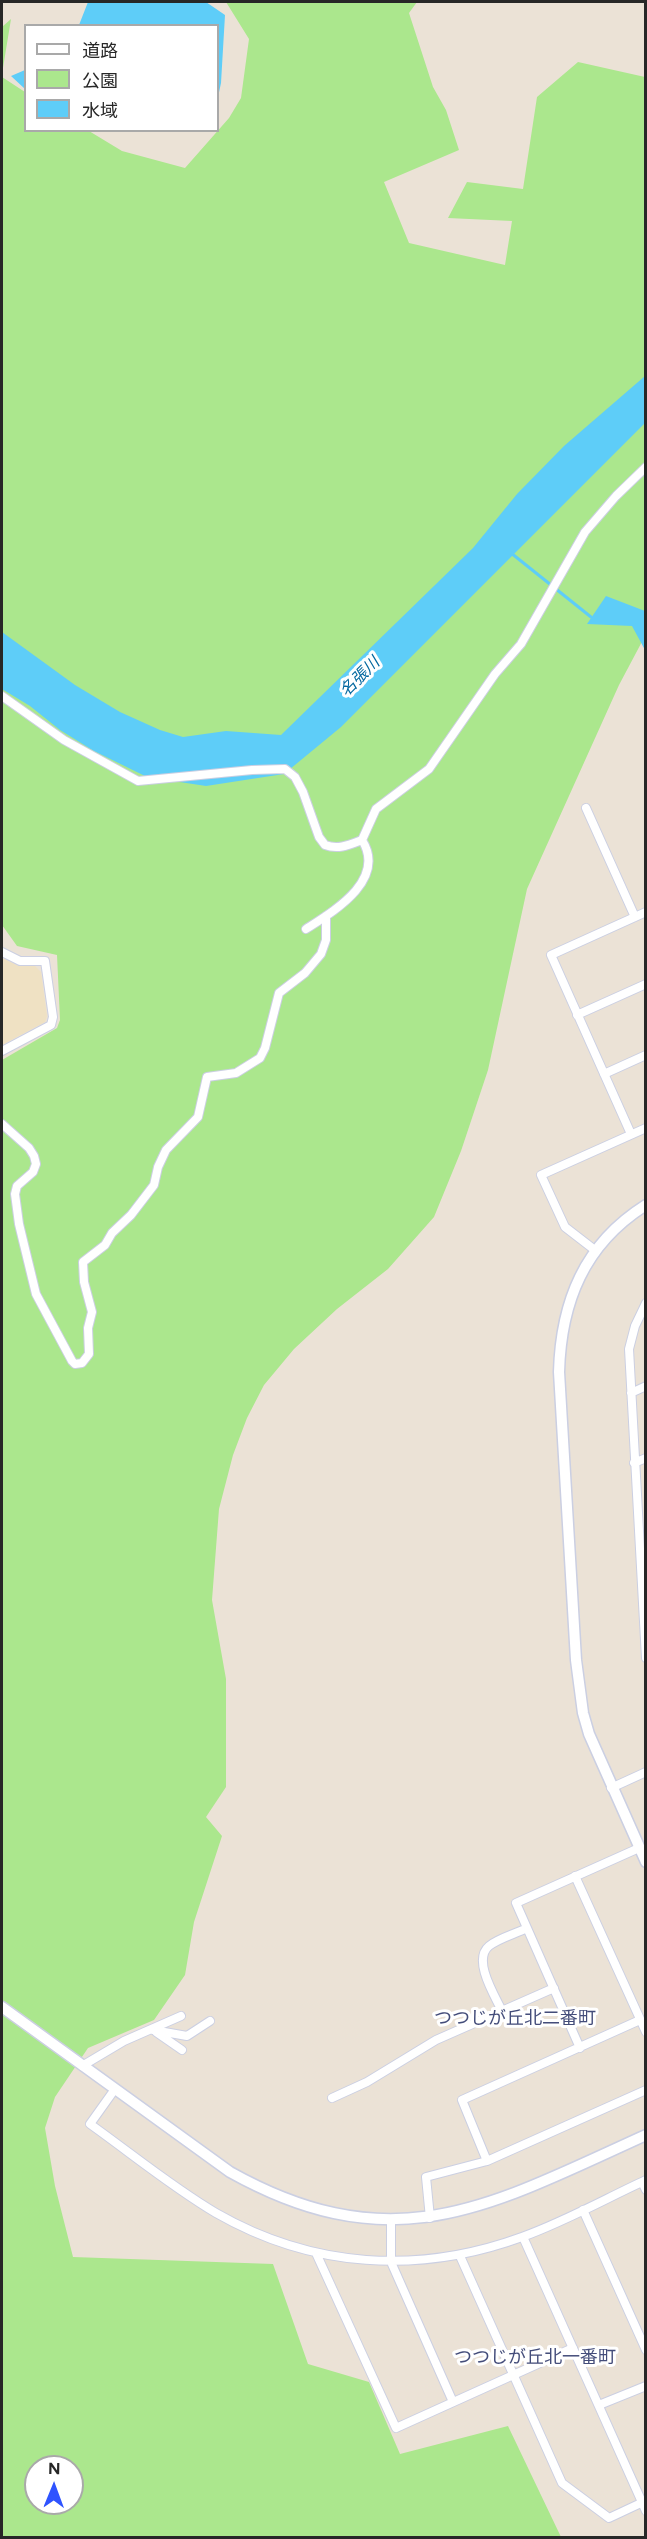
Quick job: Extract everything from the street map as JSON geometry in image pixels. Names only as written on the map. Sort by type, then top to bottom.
[{"type":"street","points":[[2,696],[64,740],[138,782],[252,770],[285,770],[295,777],[303,792],[319,837],[325,845],[339,848],[362,840],[376,809],[429,769],[495,674],[521,644],[585,532],[645,466]]},
{"type":"street","points":[[586,808],[635,917]]},
{"type":"street","points":[[306,929],[357,889],[365,878],[369,855],[362,840]]},
{"type":"street","points":[[631,1134],[551,955],[645,912]]},
{"type":"street","points":[[2,1124],[29,1148],[36,1160],[33,1172],[17,1186],[15,1199],[36,1294],[72,1361],[75,1364],[82,1363],[89,1354],[88,1328],[92,1311],[84,1282],[83,1262],[105,1245],[112,1233],[131,1215],[154,1185],[158,1167],[166,1150],[198,1117],[207,1077],[236,1073],[260,1058],[264,1052],[279,993],[305,973],[321,954],[326,940],[326,915]]},
{"type":"street","points":[[2,952],[20,961],[45,961],[53,1017],[51,1025],[2,1051]]},
{"type":"street","points":[[577,1015],[645,984]]},
{"type":"street","points":[[604,1074],[645,1055]]},
{"type":"street","points":[[596,1251],[565,1227],[541,1175],[645,1128]]},
{"type":"street","points":[[645,1205],[619,1225],[596,1251],[576,1284],[560,1339],[559,1372],[578,1685],[589,1734],[645,1862]]},
{"type":"street","points":[[645,1303],[635,1326],[629,1349],[634,1463],[642,1529],[645,1658]]},
{"type":"street","points":[[631,1393],[645,1386]]},
{"type":"street","points":[[634,1463],[645,1458]]},
{"type":"street","points":[[611,1788],[645,1772]]},
{"type":"street","points":[[580,2048],[516,1903],[639,1848]]},
{"type":"street","points":[[575,1876],[645,2032]]},
{"type":"street","points":[[502,2011],[483,1970],[484,1955],[488,1946],[527,1928]]},
{"type":"street","points":[[332,2098],[367,2082],[436,2040],[554,1988]]},
{"type":"street","points":[[2,2007],[230,2172],[262,2190],[324,2212],[358,2218],[391,2219],[430,2218],[473,2209],[506,2198],[645,2135]]},
{"type":"street","points":[[82,2066],[124,2041],[181,2016]]},
{"type":"street","points":[[487,2161],[462,2100],[640,2020]]},
{"type":"street","points":[[153,2030],[187,2036],[210,2021]]},
{"type":"street","points":[[153,2030],[182,2050]]},
{"type":"street","points":[[115,2090],[90,2124],[218,2213],[267,2237],[316,2253],[391,2262],[460,2256],[523,2237],[644,2184]]},
{"type":"street","points":[[430,2218],[426,2177],[487,2161],[645,2090]]},
{"type":"street","points":[[583,2210],[645,2350]]},
{"type":"street","points":[[391,2219],[391,2262],[453,2402]]},
{"type":"street","points":[[460,2256],[562,2483],[609,2518],[644,2507],[523,2237]]},
{"type":"street","points":[[316,2253],[396,2428],[573,2348]]},
{"type":"street","points":[[599,2405],[645,2385]]},
{"type":"shaded area","points":[[2,958],[19,966],[35,966],[41,972],[47,1016],[45,1022],[2,1045]]},
{"type":"green space","points":[[226,2],[417,2],[409,13],[433,87],[446,110],[459,150],[384,182],[409,243],[505,265],[512,221],[448,218],[467,182],[523,189],[537,97],[578,62],[645,77],[645,636],[619,685],[527,889],[488,1070],[461,1151],[434,1217],[388,1269],[337,1309],[294,1349],[264,1385],[247,1418],[233,1455],[219,1509],[212,1600],[226,1679],[226,1787],[206,1817],[222,1836],[194,1922],[185,1975],[154,2020],[88,2048],[55,2097],[45,2128],[55,2186],[73,2257],[273,2264],[308,2364],[369,2382],[400,2454],[508,2426],[561,2537],[2,2537],[2,1060],[57,1028],[60,1020],[57,955],[17,946],[2,925],[2,77],[24,91],[24,132],[91,132],[122,151],[185,168],[229,118],[241,98],[249,39]]},
{"type":"green space","points":[[11,19],[2,74],[2,27]]},
{"type":"water","points":[[88,2],[206,2],[225,15],[219,92],[219,24],[79,24]]},
{"type":"water","points":[[24,71],[24,88],[11,76]]},
{"type":"water","name":"名張川","points":[[645,376],[645,423],[341,727],[284,774],[206,786],[147,777],[94,751],[2,689],[2,632],[75,685],[120,712],[160,730],[183,737],[226,731],[281,735],[473,548],[517,494],[564,446]]},
{"type":"water","points":[[606,596],[645,611],[645,650],[632,626],[587,624]]},
{"type":"waterway","points":[[511,553],[591,617]]},
{"type":"district","name":"つつじが丘北二番町","points":[[515,2019]]},
{"type":"district","name":"つつじが丘北一番町","points":[[535,2358]]}]
